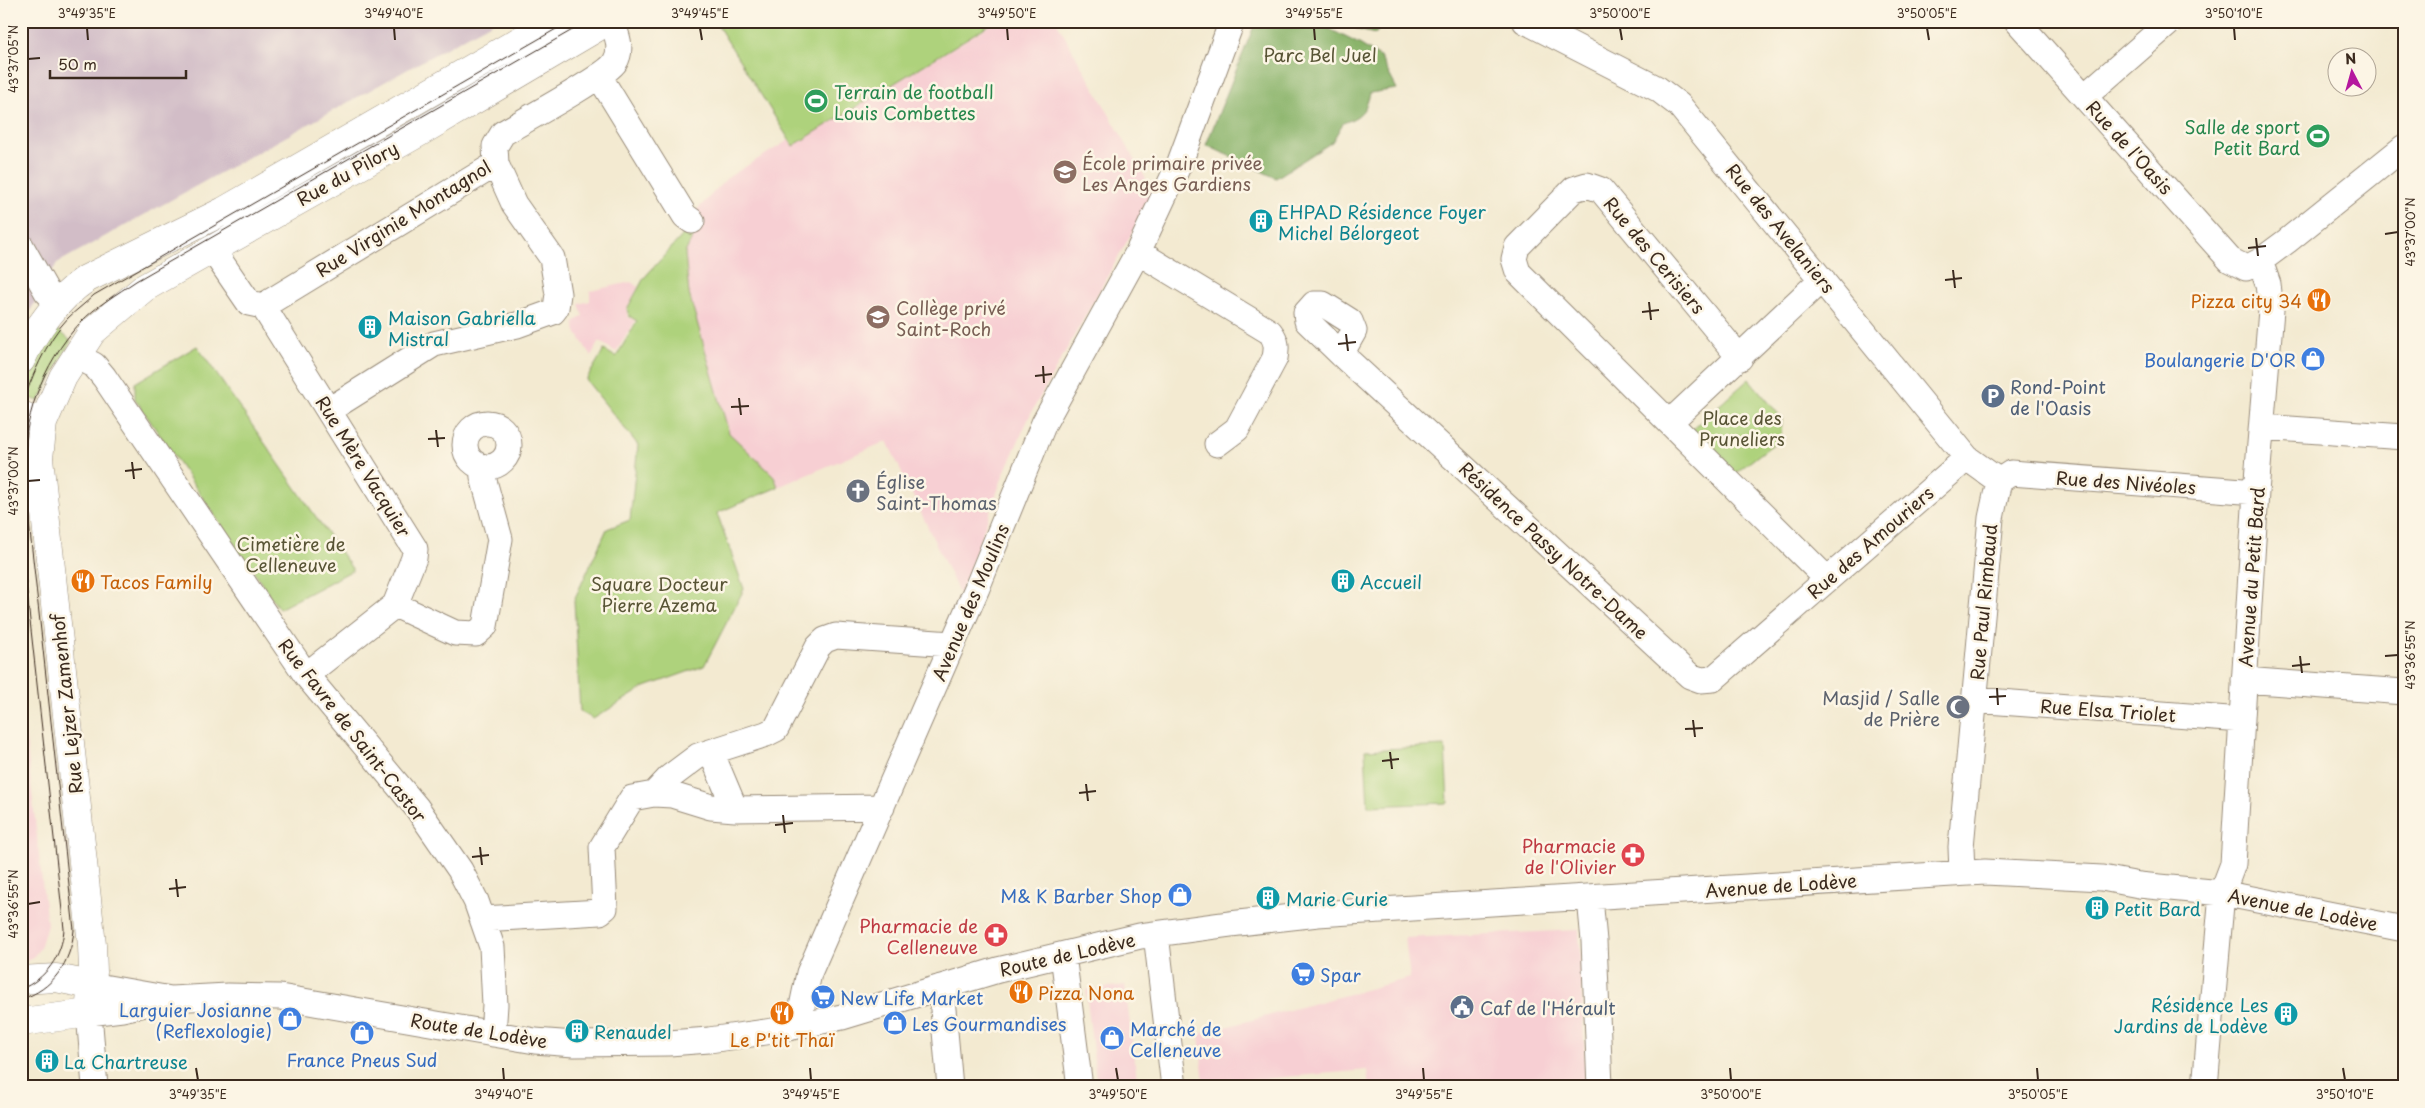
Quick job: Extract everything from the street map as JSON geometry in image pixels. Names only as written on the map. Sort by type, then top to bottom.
[{"type":"main road","name":"Rue du Pilory","points":[[21,360],[30,340],[73,288],[86,279],[224,212],[554,21]]},
{"type":"main road","name":"Rue du Pilory","points":[[76,356],[92,332],[144,288],[420,132],[610,21]]},
{"type":"main road","points":[[59,304],[92,332]]},
{"type":"main road","name":"Rue Lejzer Zamenhof","points":[[76,356],[32,419],[39,458],[92,945],[91,985]]},
{"type":"main road","name":"Route de Lodève","points":[[21,980],[56,978],[91,985]]},
{"type":"main road","points":[[21,1022],[89,1012],[91,985]]},
{"type":"street","name":"Rue Virginie Montagnol","points":[[263,306],[496,164],[495,146],[504,133],[599,76],[616,62],[620,45],[610,21]]},
{"type":"street","name":"Avenue des Moulins","points":[[798,1026],[808,972],[882,807],[986,566],[1044,423],[1138,252],[1180,162],[1232,21]]},
{"type":"street","name":"Rue des Avelaniers","points":[[1525,21],[1658,89],[1679,105],[1967,458],[1999,481]]},
{"type":"street","name":"Rue de l'Oasis","points":[[2017,21],[2230,260],[2253,265]]},
{"type":"street","points":[[2084,96],[2170,21]]},
{"type":"street","points":[[599,76],[685,216],[692,221]]},
{"type":"street","points":[[2253,265],[2404,147]]},
{"type":"street","points":[[329,410],[434,344],[518,325],[553,312],[556,308],[558,294],[552,258],[514,204],[496,164]]},
{"type":"street","name":"Rue des Cerisiers","points":[[1740,358],[1600,190],[1587,185],[1574,189],[1517,247],[1514,259],[1518,272],[1828,579]]},
{"type":"street","points":[[21,246],[47,292],[59,304]]},
{"type":"street","name":"Rue Mère Vacquier","points":[[212,249],[249,303],[263,306],[415,549],[414,558],[394,605],[306,675]]},
{"type":"street","points":[[1138,252],[1270,332],[1274,338],[1277,347],[1275,358],[1237,429],[1216,444]]},
{"type":"street","name":"Avenue du Petit Bard","points":[[2205,1087],[2222,893],[2233,864],[2256,492],[2271,310],[2268,284],[2253,265]]},
{"type":"street","points":[[1670,422],[1822,279]]},
{"type":"street","name":"Résidence Passy Notre-Dame","points":[[1341,354],[1690,676],[1701,680],[1712,679],[1774,628]]},
{"type":"street","name":"Rue Favre de Saint-Castor","points":[[76,356],[94,365],[104,377],[306,675],[416,808],[460,870],[483,919],[492,947],[495,1005],[493,1034]]},
{"type":"street","points":[[2262,427],[2404,437]]},
{"type":"street","name":"Rue des Amouriers","points":[[1774,628],[1967,458]]},
{"type":"street","points":[[394,605],[455,632],[476,634],[485,626],[500,539],[482,467]]},
{"type":"street","name":"Rue des Nivéoles","points":[[1999,481],[2011,474],[2256,492]]},
{"type":"street","name":"Rue Paul Rimbaud","points":[[1962,873],[1961,847],[1991,518],[1999,481]]},
{"type":"street","points":[[654,794],[670,777],[698,756],[776,729],[818,647],[825,640],[836,636],[952,644]]},
{"type":"street","points":[[2244,680],[2404,692]]},
{"type":"street","name":"Rue Elsa Triolet","points":[[1974,700],[2242,720]]},
{"type":"street","points":[[711,752],[736,809]]},
{"type":"street","points":[[483,919],[600,912],[605,908],[602,847],[632,798],[654,794],[672,794],[711,807],[736,809],[882,807]]},
{"type":"street","name":"Avenue de Lodève","points":[[1156,934],[1318,914],[1992,872],[2102,878],[2139,885],[2222,893],[2404,929]]},
{"type":"street","points":[[1590,898],[1594,941],[1600,1087]]},
{"type":"street","points":[[1156,934],[1174,1087]]},
{"type":"street","name":"Route de Lodève","points":[[91,985],[171,998],[280,997],[493,1034],[574,1044],[669,1043],[709,1040],[842,1017],[941,987],[1063,955],[1156,934]]},
{"type":"street","points":[[1063,955],[1080,1087]]},
{"type":"street","points":[[941,987],[950,1087]]},
{"type":"street","points":[[95,1087],[89,1012],[122,1009],[171,998]]},
{"type":"shaded area","points":[[21,21],[495,21],[57,263],[21,327]]},
{"type":"shaded area","name":"Collège privé Saint-Roch","points":[[997,21],[1056,21],[1154,193],[1031,413],[1004,473],[960,595],[887,441],[778,487],[773,476],[729,433],[689,294],[685,253],[695,232],[693,214],[727,178],[789,140],[793,146]]},
{"type":"shaded area","points":[[631,282],[638,287],[626,309],[628,317],[635,321],[616,352],[599,341],[591,356],[576,332],[574,322],[583,316],[579,304],[590,301],[590,291]]},
{"type":"shaded area","points":[[21,696],[47,925],[40,948],[34,956],[21,965]]},
{"type":"shaded area","points":[[1579,930],[1586,1087],[1369,1087],[1367,1070],[1204,1084],[1199,1034],[1410,978],[1405,938]]},
{"type":"shaded area","name":"Marché de Celleneuve","points":[[1125,985],[1138,1087],[1097,1087],[1086,990]]},
{"type":"green space","name":"Terrain de football Louis Combettes","points":[[715,21],[995,21],[793,146]]},
{"type":"green space","name":"Parc Bel Juel","points":[[1256,21],[1314,21],[1380,57],[1397,89],[1370,93],[1364,109],[1358,116],[1343,123],[1332,142],[1276,178],[1206,145]]},
{"type":"green space","points":[[1345,21],[1387,21],[1375,34],[1359,30]]},
{"type":"green space","name":"Square Docteur Pierre Azema","points":[[688,225],[695,232],[685,253],[689,294],[729,433],[774,476],[778,487],[717,513],[744,589],[704,666],[645,687],[593,719],[580,711],[574,600],[607,529],[630,520],[638,445],[586,380],[604,350],[616,357],[637,321],[629,316],[627,309],[644,278],[682,236]]},
{"type":"green space","points":[[53,328],[57,329],[71,341],[39,401],[21,395],[21,392],[38,353]]},
{"type":"green space","name":"Cimetière de Celleneuve","points":[[197,346],[353,570],[279,609],[135,399],[135,383]]},
{"type":"green space","name":"Place des Pruneliers","points":[[1749,379],[1782,418],[1781,438],[1733,475],[1689,432]]},
{"type":"green space","points":[[1445,746],[1448,803],[1368,806],[1365,750]]},
{"type":"tram line","points":[[21,409],[34,374],[46,349],[60,327],[94,295],[570,21]]},
{"type":"tram line","points":[[21,999],[42,989],[58,973],[69,953],[74,930],[24,477],[24,456],[30,414],[45,375],[55,356],[86,317],[107,300],[136,281],[588,21]]},
{"type":"tram line","points":[[21,539],[64,929],[60,948],[51,965],[38,979],[21,989]]},
{"type":"place","name":"Terrain de football Louis Combettes","points":[[816,101]]},
{"type":"place","name":"Salle de sport Petit Bard","points":[[2318,136]]},
{"type":"place","name":"École primaire privée Les Anges Gardiens","points":[[1065,172]]},
{"type":"place","name":"EHPAD Résidence Foyer Michel Bélorgeot","points":[[1261,221]]},
{"type":"place","name":"Pizza city 34","points":[[2319,300]]},
{"type":"place","name":"Collège privé Saint-Roch","points":[[878,317]]},
{"type":"place","name":"Maison Gabriella Mistral","points":[[370,327]]},
{"type":"place","name":"Boulangerie D'OR","points":[[2313,359]]},
{"type":"place","name":"Rond-Point de l'Oasis","points":[[1993,396]]},
{"type":"place","name":"Église Saint-Thomas","points":[[858,491]]},
{"type":"place","name":"Tacos Family","points":[[83,581]]},
{"type":"place","name":"Accueil","points":[[1343,581]]},
{"type":"place","name":"Masjid / Salle de Prière","points":[[1958,707]]},
{"type":"place","name":"Pharmacie de l'Olivier","points":[[1633,855]]},
{"type":"place","name":"M& K Barber Shop","points":[[1180,895]]},
{"type":"place","name":"Marie Curie","points":[[1268,898]]},
{"type":"place","name":"Petit Bard","points":[[2097,908]]},
{"type":"place","name":"Pharmacie de Celleneuve","points":[[996,935]]},
{"type":"place","name":"Spar","points":[[1303,974]]},
{"type":"place","name":"Pizza Nona","points":[[1021,992]]},
{"type":"place","name":"New Life Market","points":[[823,997]]},
{"type":"place","name":"Caf de l'Hérault","points":[[1462,1007]]},
{"type":"place","name":"Le P'tit Thaï","points":[[782,1013]]},
{"type":"place","name":"Résidence Les Jardins de Lodève","points":[[2286,1014]]},
{"type":"place","name":"Larguier Josianne (Reflexologie)","points":[[290,1019]]},
{"type":"place","name":"Les Gourmandises","points":[[895,1023]]},
{"type":"place","name":"Renaudel","points":[[577,1031]]},
{"type":"place","name":"France Pneus Sud","points":[[362,1033]]},
{"type":"place","name":"Marché de Celleneuve","points":[[1112,1038]]},
{"type":"place","name":"La Chartreuse","points":[[47,1061]]}]
